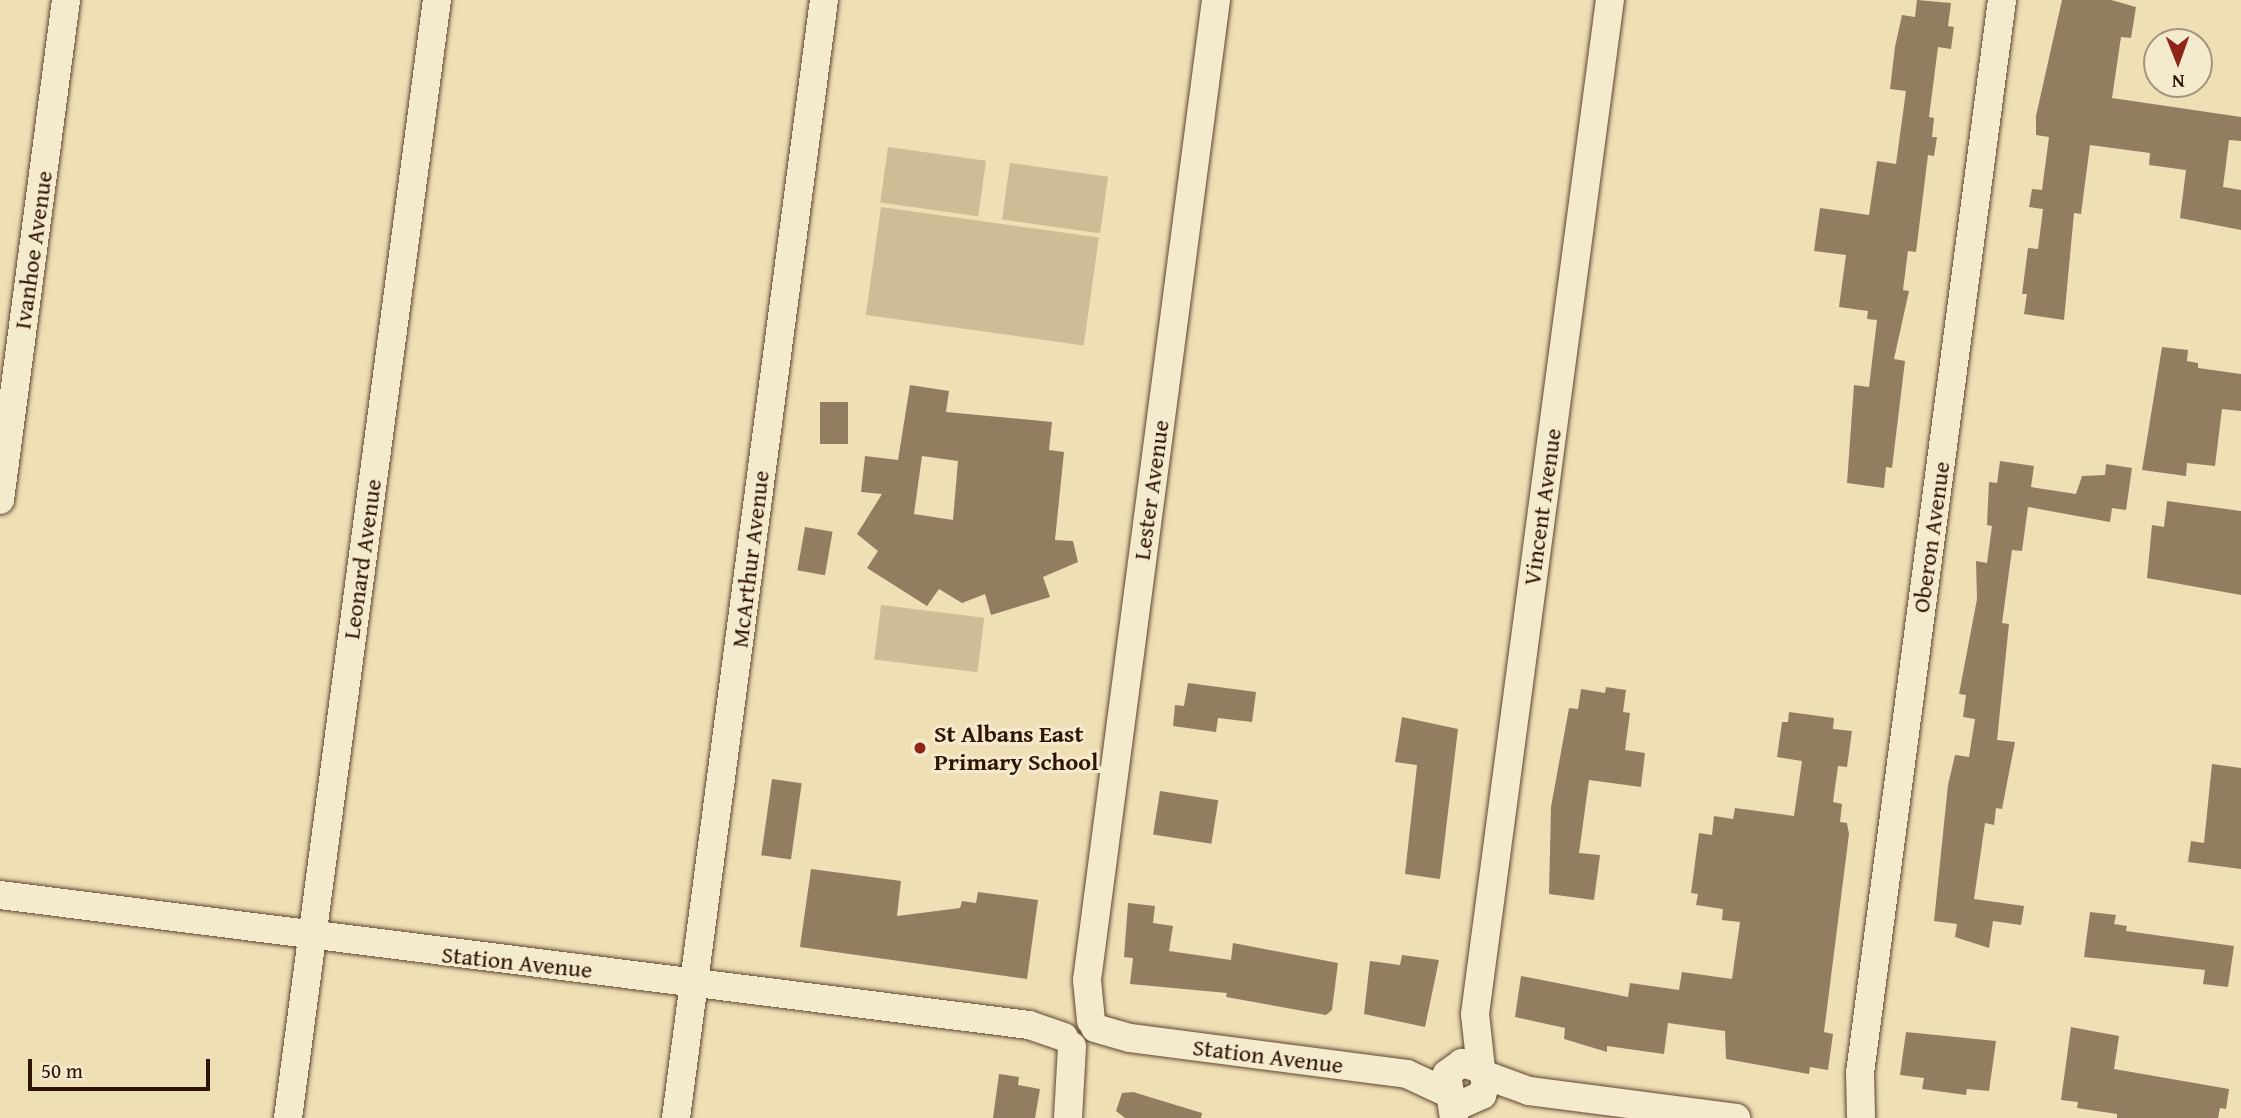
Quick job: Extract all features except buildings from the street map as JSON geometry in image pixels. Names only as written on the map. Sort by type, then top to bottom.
[{"type":"street","name":"Ivanhoe Avenue","points":[[0,500],[66,0]]},
{"type":"street","name":"Leonard Avenue","points":[[288,1118],[437,0]]},
{"type":"street","name":"McArthur Avenue","points":[[676,1118],[824,0]]},
{"type":"street","name":"Lester Avenue","points":[[1068,1118],[1216,0]]},
{"type":"street","name":"Vincent Avenue","points":[[1465,1090],[1610,0]]},
{"type":"street","name":"Oberon Avenue","points":[[1854,1117],[2002,0]]},
{"type":"street","name":"Station Avenue","points":[[2,896],[312,937],[695,981],[1407,1074],[1465,1090],[1529,1091],[1736,1118]]},
{"type":"shaded area","points":[[888,147],[986,161],[978,216],[880,202]]},
{"type":"shaded area","points":[[1010,163],[1108,177],[1100,233],[1002,219]]},
{"type":"shaded area","points":[[881,207],[1099,238],[1084,346],[866,315]]},
{"type":"shaded area","points":[[881,605],[984,618],[978,672],[874,660]]},
{"type":"place","name":"St Albans East Primary School","points":[[920,748]]}]
